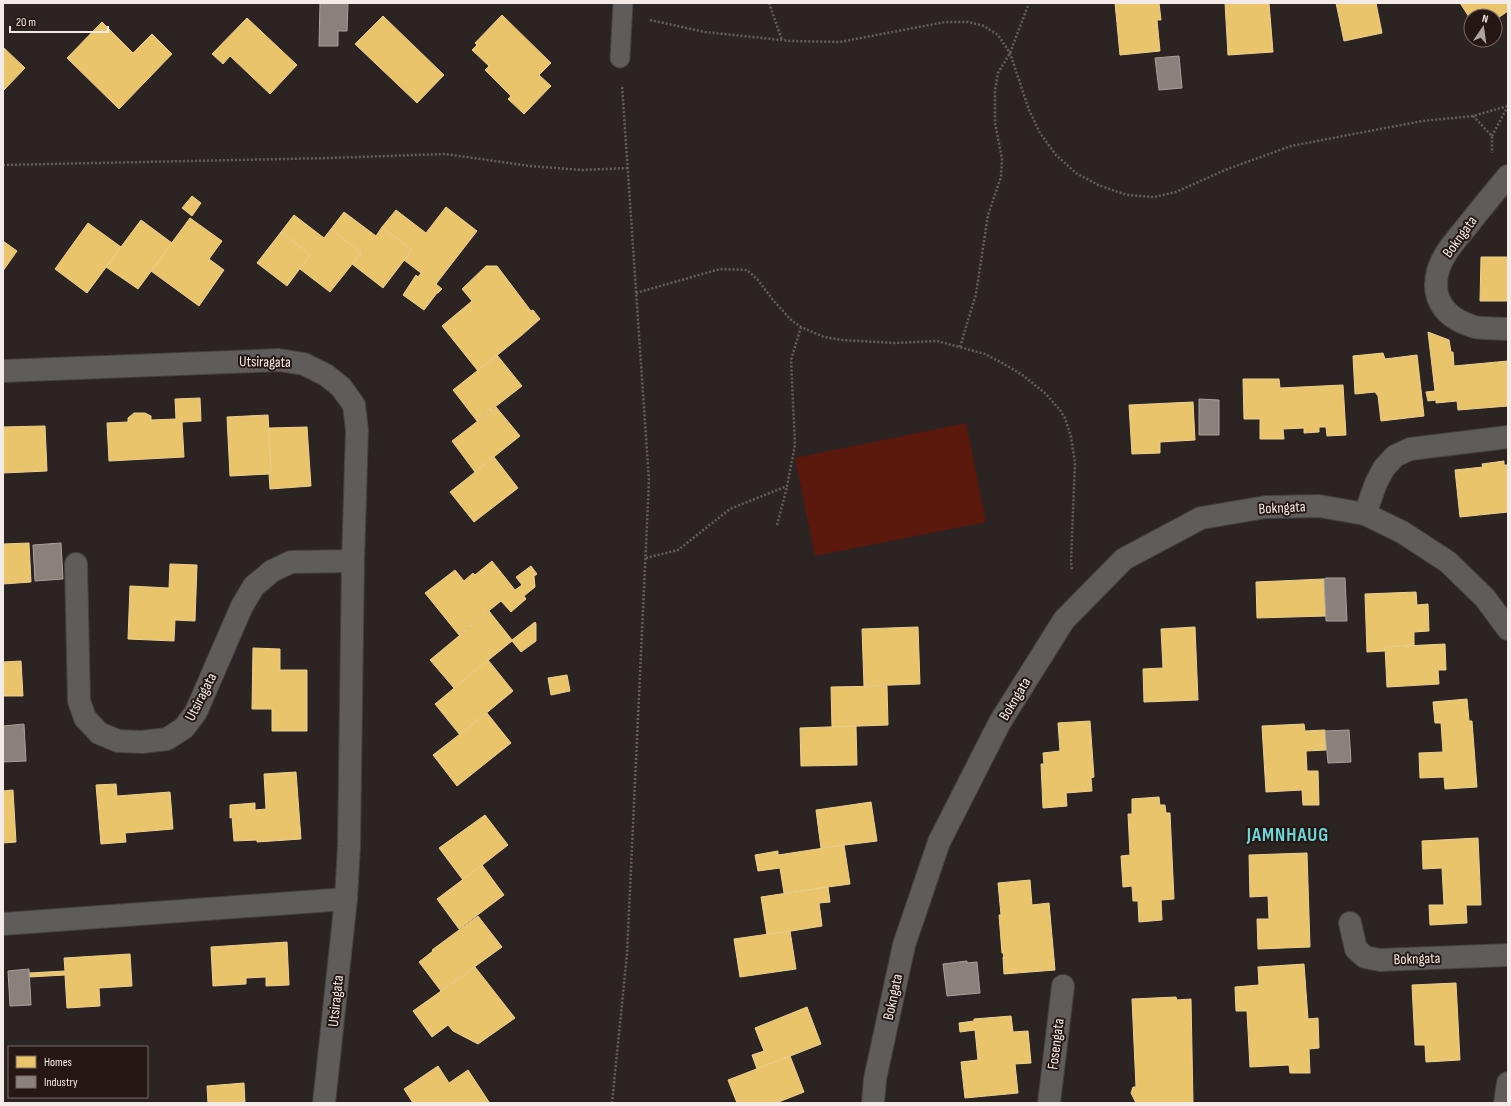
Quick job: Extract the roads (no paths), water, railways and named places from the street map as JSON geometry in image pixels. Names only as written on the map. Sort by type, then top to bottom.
[{"type":"street","name":"Bokngata","points":[[1508,176],[1443,258],[1438,271],[1436,286],[1438,300],[1445,311],[1458,321],[1476,327],[1508,329]]},
{"type":"street","name":"Utsiragata","points":[[3,371],[279,360],[304,364],[326,375],[342,387],[354,405],[357,430],[353,561],[350,846],[346,899],[324,1103]]},
{"type":"street","points":[[1365,514],[1378,478],[1384,468],[1395,456],[1410,449],[1508,437]]},
{"type":"street","name":"Bokngata","points":[[873,1103],[875,1079],[904,945],[939,842],[1000,722],[1064,620],[1124,559],[1201,518],[1266,507],[1319,506],[1365,514],[1402,532],[1448,562],[1485,598],[1508,629]]},
{"type":"street","name":"Utsiragata","points":[[76,564],[79,701],[85,718],[99,733],[118,741],[142,742],[167,739],[184,728],[196,712],[242,606],[254,586],[272,571],[291,562],[353,561]]},
{"type":"street","points":[[3,924],[346,899]]},
{"type":"street","name":"Bokngata","points":[[1350,923],[1356,949],[1366,957],[1380,960],[1508,955]]},
{"type":"street","name":"Fosengata","points":[[1049,1103],[1063,986]]},
{"type":"street","points":[[1505,1103],[1508,1084]]},
{"type":"lane","points":[[620,58],[623,8]]},
{"type":"district","name":"JAMNHAUG","points":[[1288,835]]}]
